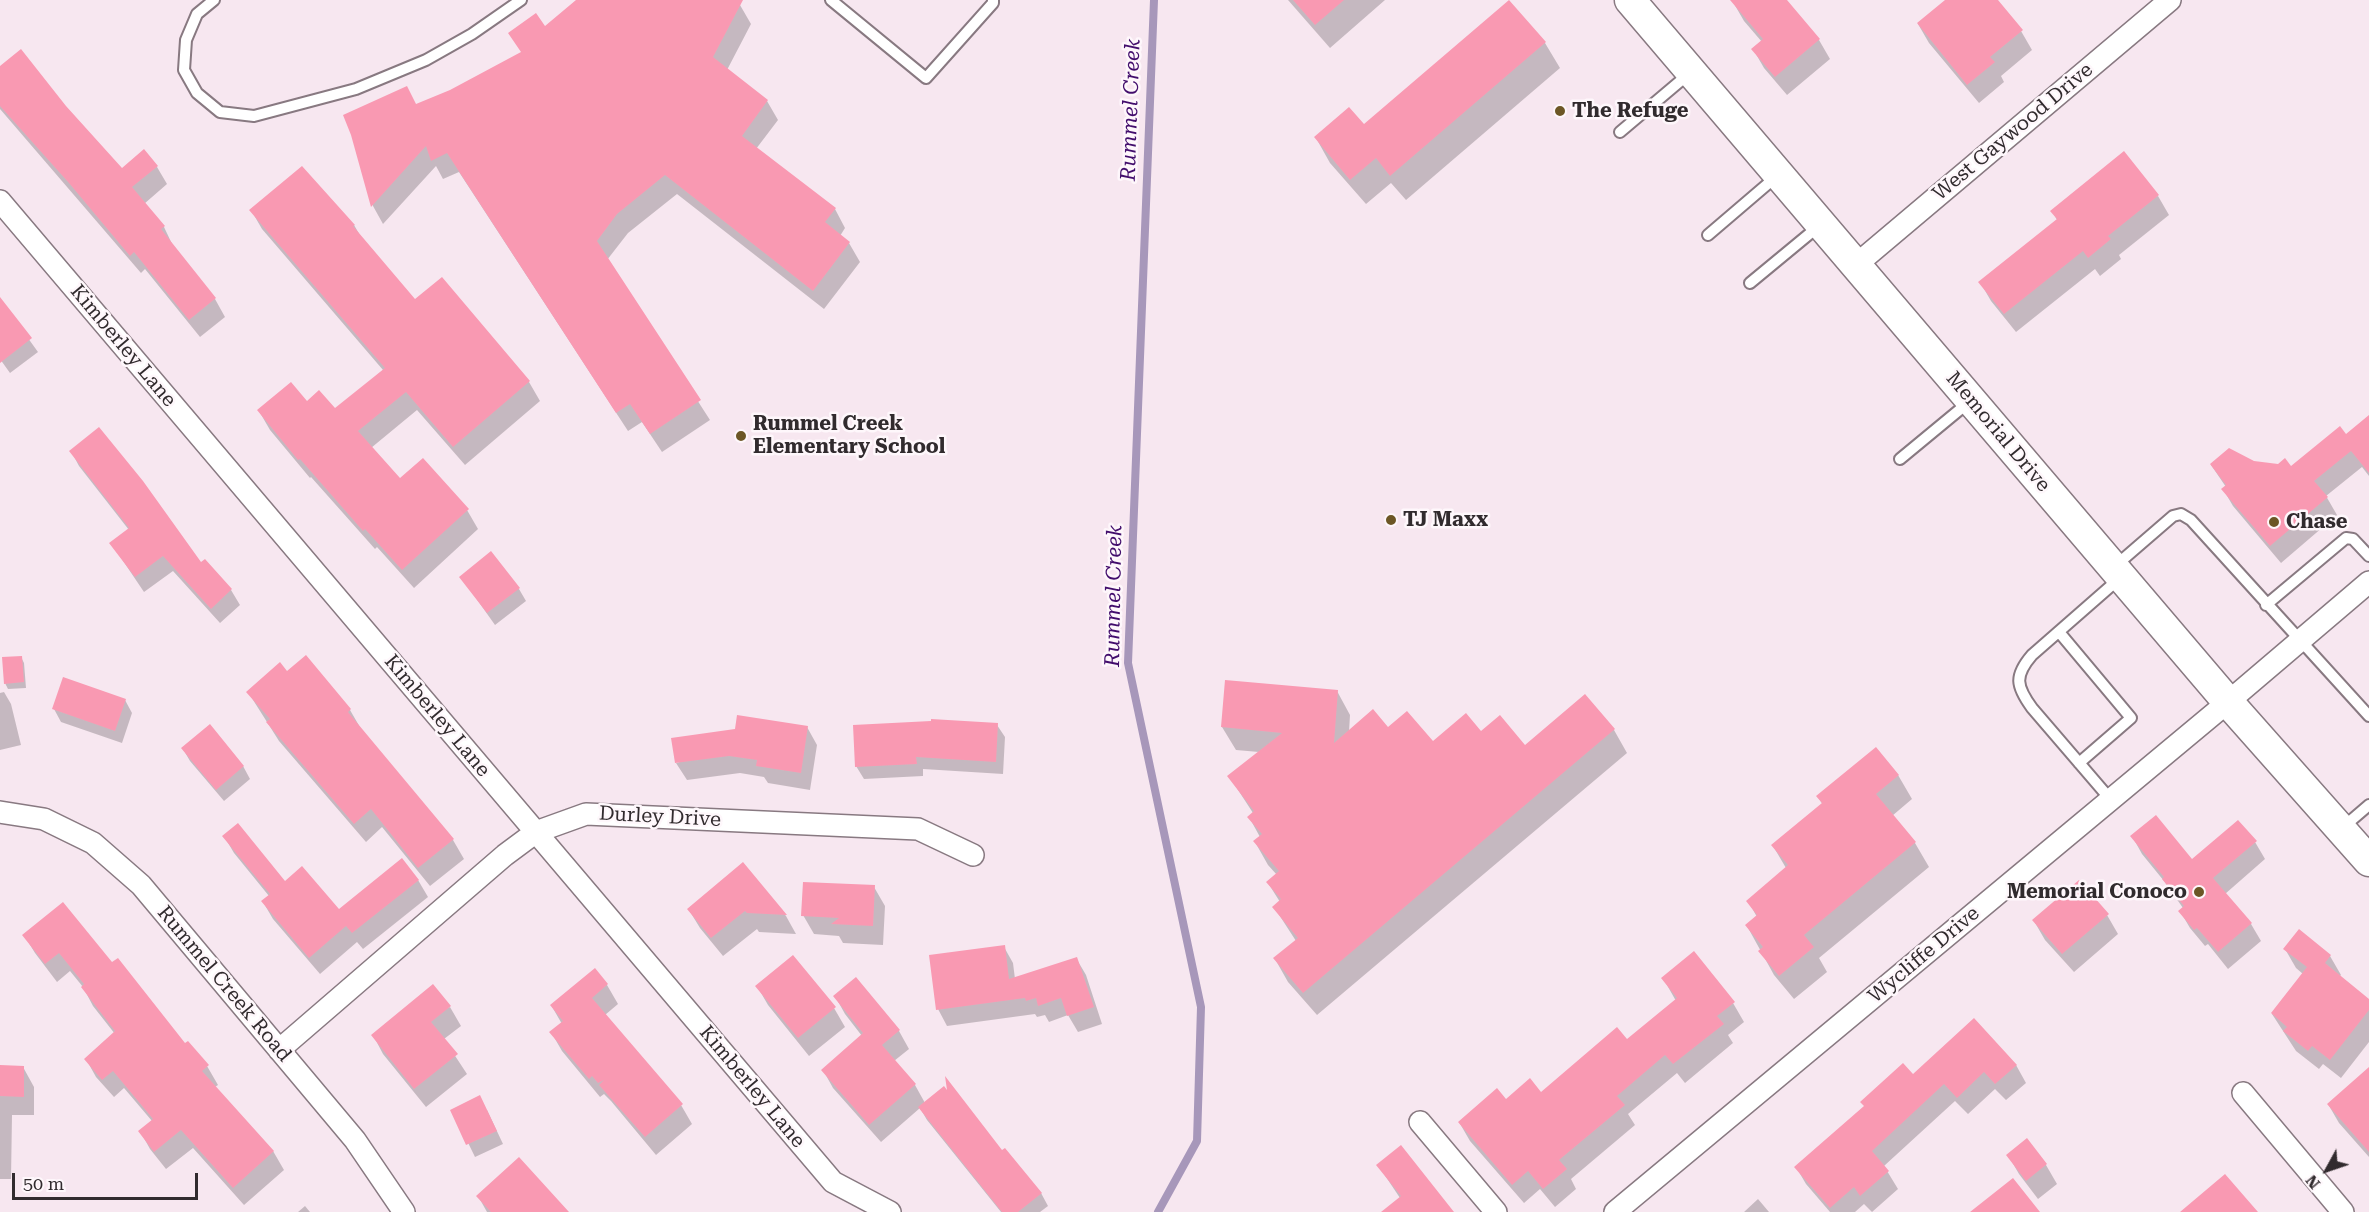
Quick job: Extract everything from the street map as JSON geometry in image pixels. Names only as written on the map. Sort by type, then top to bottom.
[{"type":"main road","name":"Memorial Drive","points":[[1630,0],[2228,702],[2369,861]]},
{"type":"street","name":"West Gaywood Drive","points":[[1857,264],[2170,0]]},
{"type":"street","name":"Kimberley Lane","points":[[0,201],[833,1182],[890,1212]]},
{"type":"street","name":"Wycliffe Drive","points":[[1615,1212],[2111,800],[2369,582]]},
{"type":"street","name":"Rummel Creek Road","points":[[0,812],[44,819],[93,843],[141,885],[355,1140],[404,1212]]},
{"type":"street","name":"Durley Drive","points":[[279,1050],[505,855],[536,832],[586,814],[918,829],[973,855]]},
{"type":"street","points":[[2243,1093],[2343,1212]]},
{"type":"street","points":[[1420,1122],[1496,1212]]},
{"type":"lane","points":[[214,0],[197,14],[186,40],[184,70],[197,93],[220,112],[254,116],[356,89],[426,60],[472,34],[521,0]]},
{"type":"lane","points":[[831,0],[926,78],[993,3],[993,0]]},
{"type":"lane","points":[[1620,132],[1692,72]]},
{"type":"lane","points":[[1708,235],[1779,174]]},
{"type":"lane","points":[[1750,283],[1822,224]]},
{"type":"lane","points":[[1900,459],[1971,400]]},
{"type":"lane","points":[[2111,800],[2022,695],[2018,682],[2021,668],[2168,521],[2181,514],[2192,520],[2369,716]]},
{"type":"lane","points":[[2266,604],[2346,538],[2353,539],[2369,556]]},
{"type":"lane","points":[[2059,632],[2131,718],[2079,763]]},
{"type":"lane","points":[[2340,829],[2369,805]]},
{"type":"building","points":[[576,0],[743,0],[713,57],[768,100],[742,136],[836,208],[825,222],[850,242],[813,291],[665,175],[617,214],[597,241],[701,400],[650,434],[630,404],[616,413],[447,153],[431,161],[426,146],[371,207],[351,135],[343,115],[407,86],[416,104],[450,90],[521,52],[508,33],[536,13],[545,26]]},
{"type":"building","points":[[1293,0],[1344,0],[1315,25]]},
{"type":"building","points":[[1509,0],[1546,42],[1390,176],[1376,158],[1350,180],[1314,137],[1349,107],[1364,124]]},
{"type":"building","points":[[1730,0],[1787,0],[1820,39],[1775,77],[1751,49],[1763,39]]},
{"type":"building","points":[[1945,0],[1998,0],[2023,30],[1990,57],[1995,62],[1967,85],[1917,23]]},
{"type":"building","points":[[21,49],[66,106],[122,168],[144,149],[158,166],[132,187],[165,226],[161,229],[216,298],[189,320],[134,252],[130,256],[0,106],[0,66]]},
{"type":"building","points":[[2124,151],[2159,195],[2108,236],[2111,239],[2088,258],[2083,251],[2004,314],[1978,282],[2057,219],[2050,211]]},
{"type":"building","points":[[302,166],[355,225],[353,226],[415,299],[442,277],[530,381],[453,447],[406,392],[358,431],[400,478],[423,458],[469,509],[402,570],[365,529],[363,531],[300,459],[298,460],[257,410],[291,382],[307,401],[319,390],[335,408],[385,368],[249,210]]},
{"type":"building","points":[[0,297],[32,338],[0,363]]},
{"type":"building","name":"Chase","points":[[2369,415],[2369,473],[2351,451],[2314,481],[2328,497],[2270,546],[2221,489],[2226,485],[2210,464],[2229,448],[2254,461],[2278,464],[2285,458],[2291,466],[2340,426],[2346,434]]},
{"type":"building","points":[[99,427],[143,481],[201,562],[205,559],[232,589],[211,609],[163,556],[135,577],[109,543],[129,528],[69,451]]},
{"type":"building","points":[[491,551],[520,588],[487,613],[459,577]]},
{"type":"building","points":[[306,655],[351,709],[348,712],[454,839],[418,868],[371,809],[354,824],[266,722],[270,719],[246,692],[280,662],[287,671]]},
{"type":"building","points":[[22,656],[24,682],[4,684],[2,657]]},
{"type":"building","points":[[63,677],[126,699],[115,731],[52,709]]},
{"type":"building","points":[[1225,680],[1338,690],[1334,743],[1373,709],[1388,727],[1407,711],[1433,741],[1466,713],[1481,731],[1500,715],[1525,745],[1585,694],[1615,729],[1303,993],[1273,958],[1298,938],[1272,907],[1281,899],[1266,882],[1279,871],[1253,841],[1262,834],[1247,817],[1254,811],[1227,776],[1282,733],[1221,727]]},
{"type":"building","points":[[737,715],[808,726],[801,773],[756,766],[757,760],[729,756],[675,763],[671,738],[735,729]]},
{"type":"building","points":[[931,719],[998,723],[996,762],[916,757],[917,764],[855,767],[853,725],[931,721]]},
{"type":"building","points":[[210,724],[244,766],[216,790],[181,748]]},
{"type":"building","points":[[1876,747],[1899,775],[1876,794],[1916,842],[1804,935],[1814,947],[1779,976],[1758,951],[1763,947],[1745,925],[1757,915],[1746,901],[1788,865],[1771,845],[1822,803],[1816,796]]},
{"type":"building","name":"Memorial Conoco","points":[[2156,815],[2192,859],[2238,820],[2257,841],[2213,878],[2252,923],[2218,952],[2197,928],[2194,930],[2178,911],[2184,906],[2162,879],[2164,877],[2130,836]]},
{"type":"building","points":[[238,823],[285,881],[302,866],[339,909],[402,858],[419,880],[352,933],[346,926],[309,958],[261,901],[270,894],[222,836]]},
{"type":"building","points":[[743,862],[787,915],[747,913],[745,911],[711,938],[687,909]]},
{"type":"building","points":[[2079,880],[2109,914],[2062,954],[2032,920]]},
{"type":"building","points":[[803,882],[875,885],[873,926],[831,924],[839,918],[801,916]]},
{"type":"building","points":[[63,902],[112,962],[118,958],[185,1043],[188,1041],[209,1065],[202,1071],[274,1151],[233,1188],[181,1130],[154,1152],[138,1131],[153,1119],[113,1071],[102,1080],[84,1059],[115,1031],[81,987],[84,984],[59,953],[45,964],[22,935]]},
{"type":"building","points":[[2299,929],[2331,955],[2325,963],[2369,999],[2369,1010],[2330,1060],[2312,1046],[2308,1051],[2283,1031],[2287,1027],[2271,1013],[2307,967],[2283,949]]},
{"type":"building","points":[[1005,945],[1009,979],[1077,957],[1094,1007],[1067,1016],[1061,998],[1038,1006],[1036,998],[1026,1001],[1025,998],[936,1010],[929,955]]},
{"type":"building","points":[[1694,951],[1735,1002],[1717,1016],[1724,1024],[1673,1064],[1665,1055],[1617,1096],[1625,1105],[1559,1160],[1567,1169],[1543,1189],[1528,1171],[1512,1185],[1458,1122],[1497,1088],[1506,1099],[1530,1078],[1541,1092],[1617,1027],[1627,1039],[1677,998],[1661,978]]},
{"type":"building","points":[[793,955],[836,1007],[798,1038],[755,986]]},
{"type":"building","points":[[595,968],[608,984],[592,998],[683,1104],[645,1137],[599,1085],[604,1080],[598,1083],[592,1076],[589,1079],[549,1032],[563,1021],[550,1005]]},
{"type":"building","points":[[856,977],[900,1030],[882,1045],[916,1084],[869,1125],[821,1070],[863,1033],[833,996]]},
{"type":"building","points":[[433,984],[451,1006],[431,1022],[458,1054],[414,1089],[371,1035]]},
{"type":"building","points":[[1974,1018],[2017,1065],[1995,1084],[1984,1072],[1957,1098],[1944,1084],[1872,1151],[1889,1171],[1860,1196],[1854,1187],[1830,1208],[1794,1167],[1864,1106],[1860,1102],[1903,1063],[1913,1074]]},
{"type":"building","points":[[0,1065],[24,1066],[24,1097],[0,1096]]},
{"type":"building","points":[[2369,1067],[2369,1152],[2327,1104]]},
{"type":"building","points":[[945,1076],[1002,1150],[1005,1148],[1042,1193],[1018,1212],[1002,1212],[918,1107],[944,1086],[947,1090]]},
{"type":"building","points":[[480,1095],[497,1131],[466,1145],[450,1110]]},
{"type":"building","points":[[2027,1138],[2047,1164],[2026,1181],[2006,1155]]},
{"type":"building","points":[[1401,1145],[1454,1212],[1381,1212],[1401,1196],[1376,1165]]},
{"type":"building","points":[[519,1157],[569,1212],[491,1212],[476,1196]]},
{"type":"building","points":[[2225,1174],[2258,1212],[2180,1212]]},
{"type":"building","points":[[2013,1178],[2040,1212],[1970,1212]]},
{"type":"waterway","name":"Rummel Creek","points":[[1154,0],[1128,663],[1201,1007],[1197,1141],[1158,1212]]},
{"type":"place","name":"The Refuge","points":[[1560,111]]},
{"type":"place","name":"Rummel Creek Elementary School","points":[[741,436]]},
{"type":"place","name":"TJ Maxx","points":[[1391,520]]},
{"type":"place","name":"Chase","points":[[2274,522]]},
{"type":"place","name":"Memorial Conoco","points":[[2199,892]]}]
